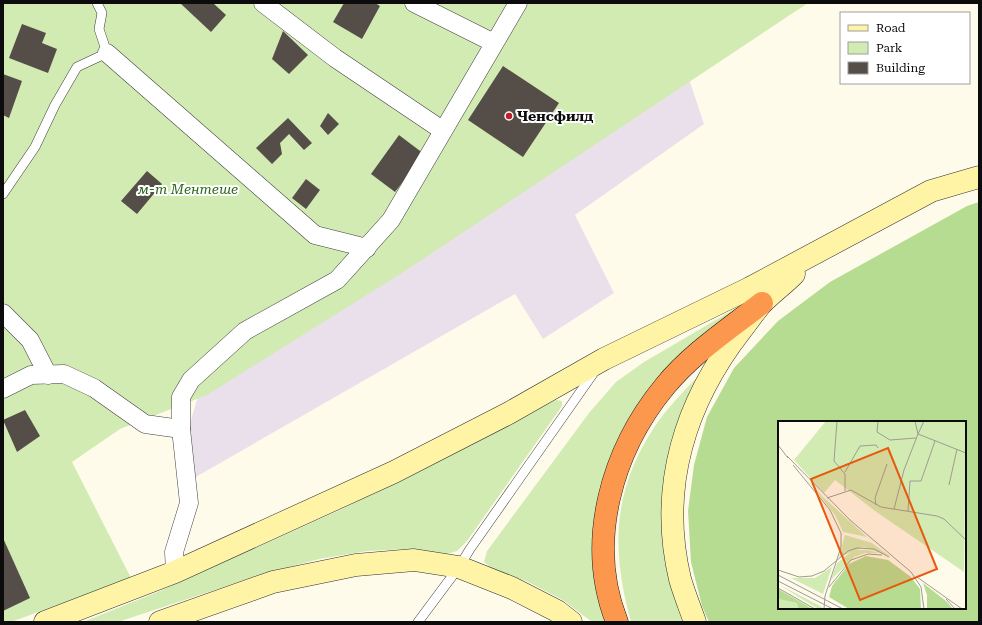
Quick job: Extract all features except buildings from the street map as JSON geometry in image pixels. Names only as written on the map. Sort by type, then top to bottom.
[{"type":"highway","points":[[617,622],[605,575],[603,531],[609,497],[621,459],[640,423],[666,386],[700,351],[762,303]]},
{"type":"main road","points":[[45,622],[175,572],[394,472],[509,413],[604,359],[750,288],[932,191],[979,164]]},
{"type":"main road","points":[[932,191],[979,177]]},
{"type":"main road","points":[[695,622],[680,579],[674,535],[673,488],[683,437],[701,394],[722,355],[762,303],[820,251]]},
{"type":"main road","points":[[160,622],[273,582],[356,565],[414,560],[460,567],[512,588],[557,611],[571,622]]},
{"type":"street","points":[[264,3],[335,58],[442,130]]},
{"type":"street","points":[[414,3],[494,43]]},
{"type":"street","points":[[175,572],[174,552],[189,503],[181,429],[182,398],[191,380],[245,330],[337,280],[367,248],[391,220],[442,130],[518,3]]},
{"type":"street","points":[[107,53],[315,235],[367,248]]},
{"type":"street","points":[[3,313],[30,340],[48,375]]},
{"type":"street","points":[[3,389],[31,376],[64,374],[94,388],[145,424],[181,429]]},
{"type":"lane","points":[[3,194],[35,147],[55,105],[77,67],[107,53],[98,29],[102,13],[97,3]]},
{"type":"lane","points":[[418,622],[460,567],[470,549],[604,359]]},
{"type":"shaded area","points":[[687,73],[704,124],[575,215],[614,293],[543,339],[515,294],[194,478],[188,430],[199,393]]},
{"type":"green space","name":"м-т Ментeше","points":[[3,3],[808,3],[405,271],[207,395],[120,429],[72,462],[131,578],[11,622],[3,622]]},
{"type":"green space","points":[[979,202],[979,622],[709,622],[702,606],[691,562],[688,511],[694,465],[707,417],[734,368],[778,321],[830,282],[967,206]]},
{"type":"green space","points":[[767,290],[715,335],[605,486],[610,622],[592,622],[563,600],[526,581],[493,569],[484,562],[487,551],[589,413],[616,382],[644,362]]},
{"type":"green space","points":[[710,364],[679,427],[685,622],[631,622],[620,570],[618,545],[619,521],[623,497],[630,474],[641,450],[655,426],[681,394]]},
{"type":"green space","points":[[556,400],[562,401],[562,406],[467,541],[457,551],[447,554],[408,549],[367,551],[319,559],[260,575],[118,622],[83,622],[160,591],[342,509]]},
{"type":"place","name":"Ченсфилд","points":[[509,116]]}]
